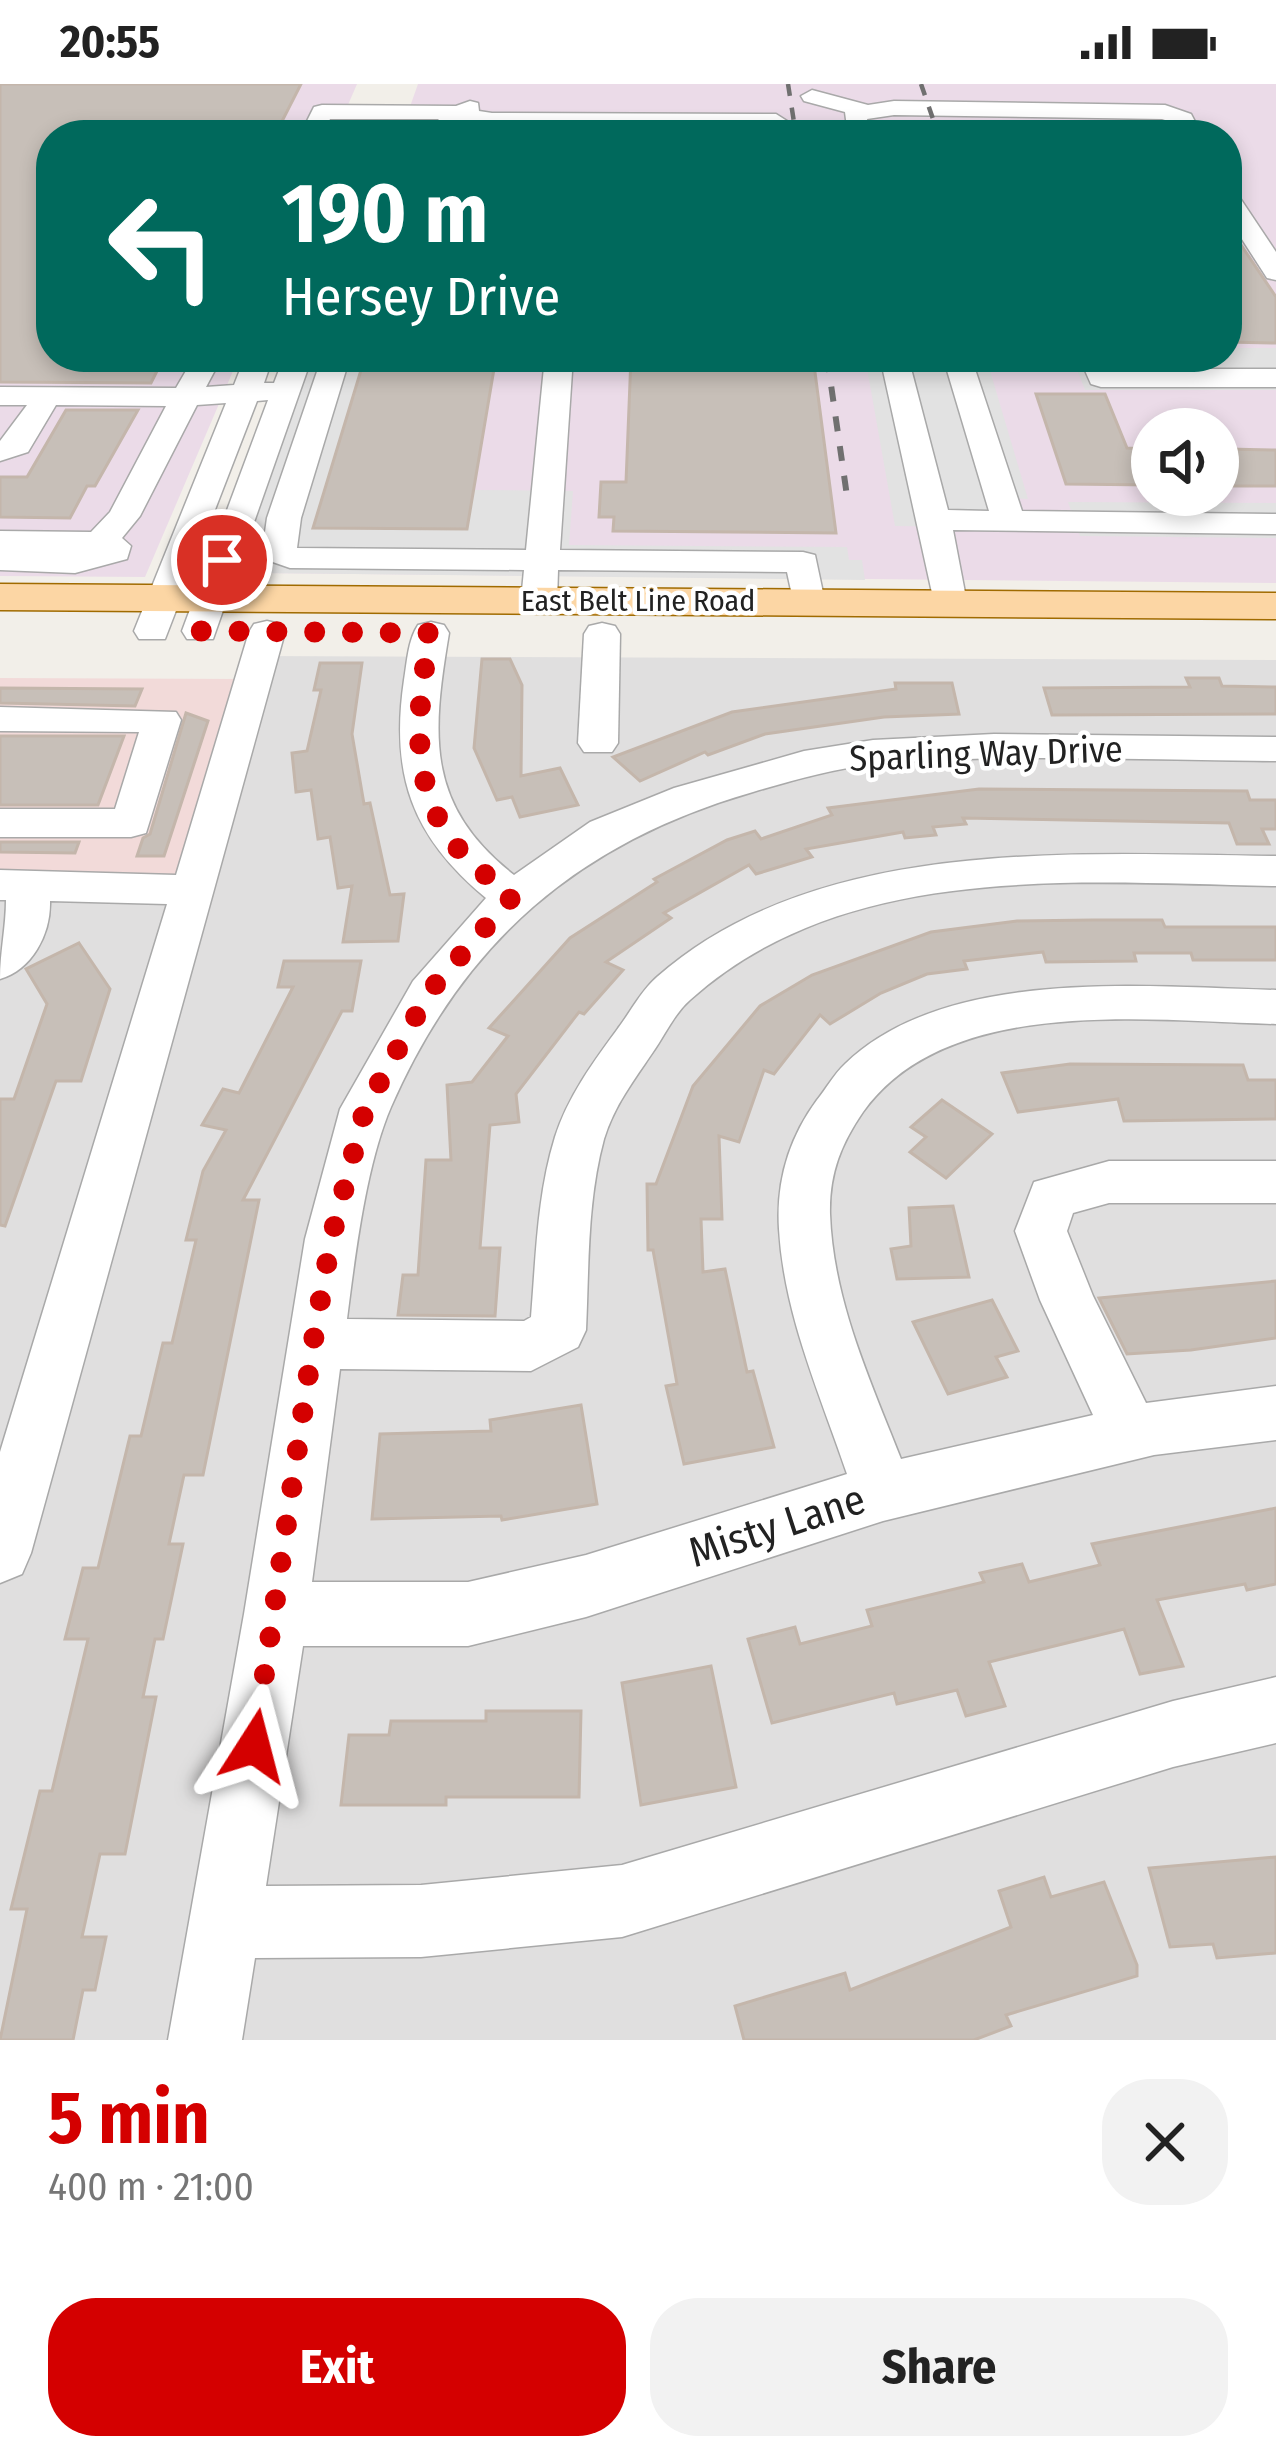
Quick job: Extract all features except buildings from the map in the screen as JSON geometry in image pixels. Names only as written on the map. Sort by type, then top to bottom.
[{"type":"main road","name":"East Belt Line Road","points":[[0,597],[80,567],[158,614]]},
{"type":"main road","name":"East Belt Line Road","points":[[0,631],[541,581],[807,602],[953,620],[1276,639]]},
{"type":"main road","name":"East Belt Line Road","points":[[206,614],[268,632],[602,634],[1276,606]]},
{"type":"street","points":[[318,120],[335,84]]},
{"type":"street","points":[[359,120],[373,84]]},
{"type":"street","points":[[388,120],[400,84]]},
{"type":"street","points":[[451,120],[480,103],[483,91],[477,84]]},
{"type":"street","points":[[812,96],[838,100],[859,120]]},
{"type":"street","points":[[870,120],[893,108],[1165,112],[1184,120]]},
{"type":"street","points":[[322,112],[459,113],[492,120]]},
{"type":"street","points":[[1242,220],[1276,272]]},
{"type":"street","points":[[1242,353],[1276,353]]},
{"type":"street","points":[[80,567],[124,516],[200,372]]},
{"type":"street","points":[[158,614],[253,372]]},
{"type":"street","points":[[206,614],[292,372]]},
{"type":"street","points":[[331,372],[284,518],[279,553],[541,581],[559,372]]},
{"type":"street","points":[[898,372],[953,620]]},
{"type":"street","points":[[962,372],[1008,520]]},
{"type":"street","points":[[1099,372],[1101,378],[1276,378]]},
{"type":"street","points":[[0,396],[186,397],[245,391],[322,400]]},
{"type":"street","points":[[0,452],[17,445],[46,396]]},
{"type":"street","points":[[240,518],[284,518]]},
{"type":"street","points":[[934,520],[1276,524]]},
{"type":"street","points":[[0,542],[80,567]]},
{"type":"street","points":[[0,560],[80,567]]},
{"type":"street","points":[[0,1552],[268,632]]},
{"type":"street","points":[[430,633],[417,702],[419,758],[433,802],[456,847],[512,897]]},
{"type":"street","points":[[598,743],[602,634]]},
{"type":"street","points":[[0,719],[162,720],[130,824],[0,824]]},
{"type":"street","name":"Sparling Way Drive","points":[[205,2040],[276,1614],[331,1239],[365,1109],[429,992],[512,897],[604,832],[688,797],[805,764],[873,752],[994,746],[1276,749]]},
{"type":"street","points":[[313,1343],[531,1346],[558,1330],[579,1140],[607,1079],[672,988],[742,938],[823,900],[927,881],[1044,872],[1276,871]]},
{"type":"street","points":[[13,885],[193,890]]},
{"type":"street","points":[[0,963],[15,948],[32,917],[13,885]]},
{"type":"street","points":[[883,1492],[813,1288],[805,1231],[805,1168],[841,1096],[903,1044],[963,1021],[1050,1005],[1276,1007]]},
{"type":"street","points":[[1131,1433],[1067,1300],[1041,1231],[1052,1197],[1109,1182],[1276,1183]]},
{"type":"street","name":"Misty Lane","points":[[276,1614],[468,1614],[586,1586],[883,1492],[1131,1433],[1276,1413]]},
{"type":"street","points":[[225,1922],[421,1921],[622,1901],[1173,1734],[1276,1710]]},
{"type":"shaded area","points":[[0,84],[357,84],[341,120],[36,120],[36,372],[233,372],[145,577],[0,576]]},
{"type":"shaded area","points":[[418,84],[1276,84],[1276,583],[245,573],[316,372],[1242,372],[1242,120],[405,120]]},
{"type":"shaded area","points":[[1242,348],[1276,348],[1276,390],[1085,390],[1078,372],[1242,372]]},
{"type":"shaded area","points":[[307,372],[361,372],[314,528],[466,529],[473,490],[573,491],[569,545],[847,547],[849,560],[862,560],[865,580],[264,573],[243,555]]},
{"type":"shaded area","points":[[868,372],[990,372],[1028,499],[1012,498],[968,527],[895,526]]},
{"type":"shaded area","points":[[1068,502],[1131,502],[1131,516],[1239,516],[1239,503],[1276,503],[1276,538],[1080,536]]},
{"type":"shaded area","points":[[249,656],[1276,660],[1276,2040],[0,2040],[0,874],[187,875]]},
{"type":"shaded area","points":[[0,678],[243,679],[187,875],[0,874]]},
{"type":"railway","points":[[788,84],[794,120]]},
{"type":"railway","points":[[921,84],[933,119]]},
{"type":"railway","points":[[829,372],[848,503]]},
{"type":"route","points":[[222,560],[200,631],[430,633],[417,702],[419,758],[433,802],[456,847],[512,897],[429,992],[365,1109],[331,1239],[254,1746]]}]
